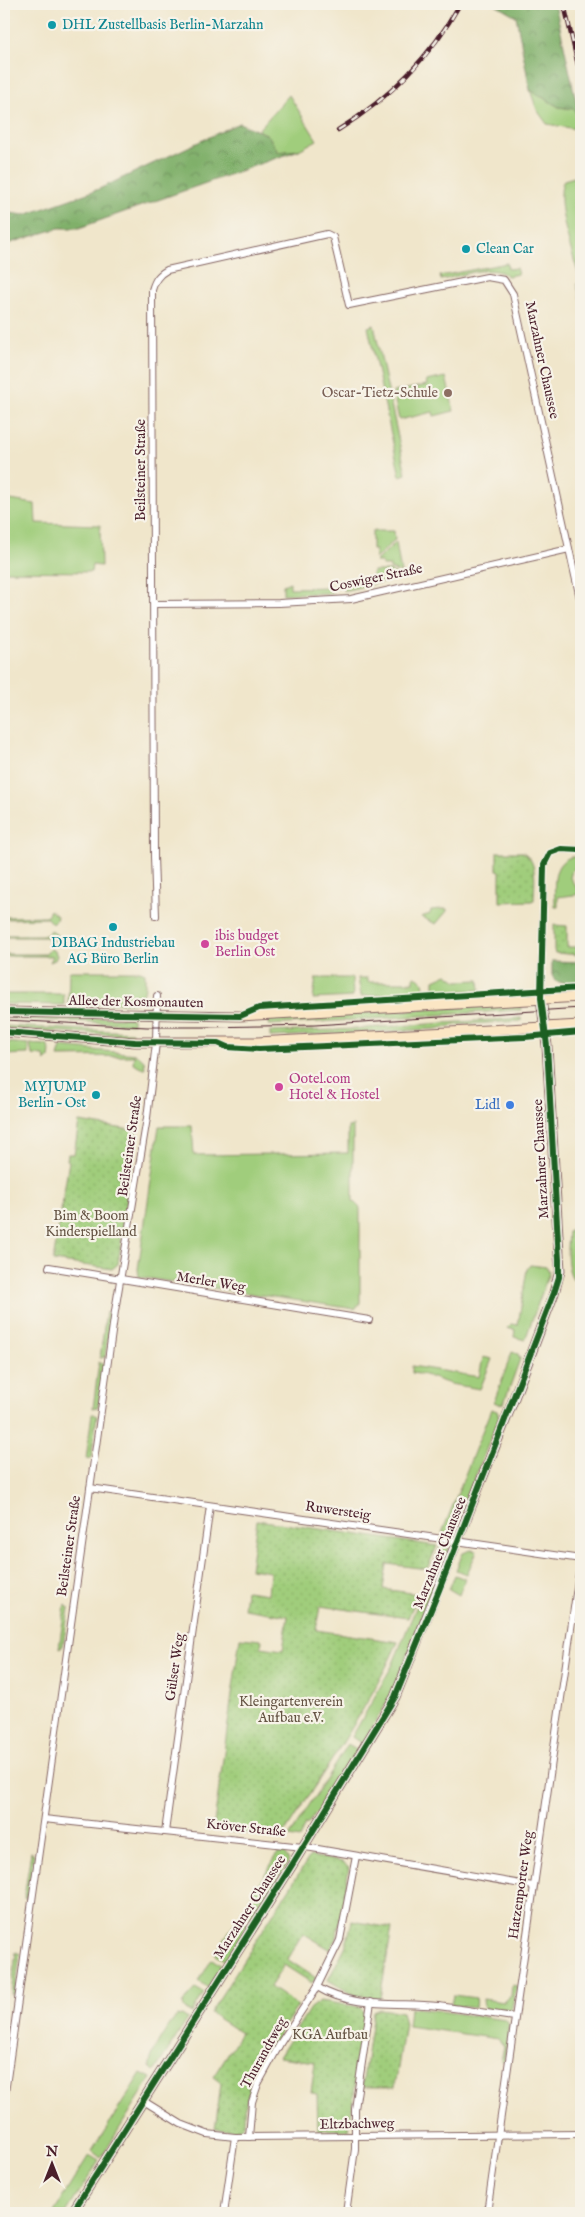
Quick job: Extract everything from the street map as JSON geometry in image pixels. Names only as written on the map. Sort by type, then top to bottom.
[{"type":"main road","name":"Allee der Kosmonauten","points":[[4,1012],[240,1016],[581,997]]},
{"type":"main road","points":[[4,1032],[156,1043],[257,1042],[581,1026]]},
{"type":"street","name":"Beilsteiner Straße","points":[[156,916],[154,866],[152,290],[155,281],[167,270],[330,234],[349,305]]},
{"type":"street","name":"Marzahner Chaussee","points":[[349,305],[487,277],[504,280],[513,294],[581,603]]},
{"type":"street","name":"Coswiger Straße","points":[[154,604],[279,603],[351,599],[569,549]]},
{"type":"street","name":"Marzahner Chaussee","points":[[72,2213],[303,1847],[395,1697],[458,1542],[559,1277],[541,998],[544,865],[550,853],[561,849],[581,850]]},
{"type":"street","name":"Beilsteiner Straße","points":[[4,2100],[115,1311],[122,1280],[146,1128],[156,1043],[157,996]]},
{"type":"street","name":"Merler Weg","points":[[49,1267],[369,1320]]},
{"type":"street","name":"Ruwersteig","points":[[90,1488],[581,1559]]},
{"type":"street","name":"Gülser Weg","points":[[165,1832],[210,1506]]},
{"type":"street","name":"Hatzenporter Weg","points":[[487,2213],[581,1559]]},
{"type":"street","name":"Kröver Straße","points":[[44,1819],[303,1847],[533,1886]]},
{"type":"street","name":"Thurandtweg","points":[[249,2137],[252,2102],[258,2084],[281,2042],[317,1987],[333,1958],[342,1934],[356,1856]]},
{"type":"street","points":[[317,1987],[331,1995],[370,2002],[439,2006],[515,2018]]},
{"type":"street","points":[[346,2213],[355,2149],[355,2109],[370,2002]]},
{"type":"street","name":"Eltzbachweg","points":[[142,2100],[181,2124],[207,2134],[235,2137],[581,2134]]},
{"type":"street","points":[[224,2213],[235,2137]]},
{"type":"green space","points":[[495,4],[555,4],[581,124],[574,109],[559,107],[530,90],[516,16]]},
{"type":"green space","points":[[530,90],[559,107],[574,109],[581,124],[581,130],[547,124],[537,110]]},
{"type":"green space","points":[[289,95],[317,140],[299,150],[278,152],[268,135],[258,130]]},
{"type":"green space","points":[[239,123],[268,135],[278,152],[299,150],[79,228],[59,228],[4,245],[4,198],[9,213],[25,215],[99,189]]},
{"type":"green space","points":[[581,175],[581,282],[566,230],[561,202],[561,189],[564,180]]},
{"type":"green space","points":[[507,263],[508,269],[516,268],[518,274],[508,276],[501,272],[484,270],[441,280],[440,276]]},
{"type":"green space","points":[[581,282],[581,302],[577,284]]},
{"type":"green space","points":[[374,325],[406,474],[400,476],[368,327]]},
{"type":"green space","points":[[446,377],[454,411],[434,416],[433,412],[399,420],[393,392],[427,385],[426,381]]},
{"type":"green space","points":[[4,499],[35,504],[36,523],[100,525],[101,566],[92,565],[91,572],[4,571]]},
{"type":"green space","points":[[372,531],[394,531],[395,540],[375,559],[375,550],[372,550]]},
{"type":"green space","points":[[396,542],[401,573],[390,569],[390,566],[382,566],[382,562],[375,562]]},
{"type":"green space","points":[[373,571],[390,571],[400,576],[395,579],[343,591],[345,582],[372,582]]},
{"type":"green space","points":[[290,582],[290,588],[332,587],[332,593],[283,594],[283,585]]},
{"type":"green space","points":[[497,852],[523,852],[528,856],[534,867],[534,900],[500,902],[500,871],[497,870]]},
{"type":"green space","points":[[571,857],[581,857],[581,865],[572,870],[570,878],[581,894],[558,897],[558,907],[555,907],[555,878],[557,871],[564,860]]},
{"type":"green space","points":[[447,909],[436,924],[421,917],[430,914],[431,910]]},
{"type":"green space","points":[[50,910],[57,916],[52,924],[47,918],[4,919],[4,917],[47,916]]},
{"type":"green space","points":[[554,925],[567,926],[567,947],[581,947],[581,955],[555,953]]},
{"type":"green space","points":[[50,930],[57,935],[52,943],[46,937],[4,937],[4,935],[47,935]]},
{"type":"green space","points":[[50,949],[55,951],[57,956],[55,960],[50,962],[53,956],[4,956],[4,954],[46,954]]},
{"type":"green space","points":[[552,961],[581,962],[581,983],[555,981],[552,975]]},
{"type":"green space","points":[[140,971],[145,973],[144,991],[141,998],[134,1003],[68,1005],[69,972]]},
{"type":"green space","points":[[447,974],[457,981],[479,980],[480,990],[434,992],[434,980]]},
{"type":"green space","points":[[414,976],[423,982],[424,993],[361,996],[358,978],[368,978],[368,982],[414,982]]},
{"type":"green space","points":[[316,978],[352,978],[353,997],[313,999]]},
{"type":"green space","points":[[4,994],[64,994],[64,1005],[4,1004]]},
{"type":"green space","points":[[520,1004],[521,1010],[269,1025],[269,1018]]},
{"type":"green space","points":[[4,1016],[133,1018],[133,1024],[4,1018]]},
{"type":"green space","points":[[521,1018],[521,1021],[456,1025],[436,1029],[270,1037],[270,1032],[337,1030]]},
{"type":"green space","points":[[4,1026],[132,1032],[132,1036],[4,1029]]},
{"type":"green space","points":[[4,1042],[28,1044],[28,1054],[4,1055]]},
{"type":"green space","points":[[30,1044],[47,1045],[50,1051],[49,1058],[45,1061],[44,1056],[32,1055]]},
{"type":"green space","points":[[61,1047],[136,1054],[144,1061],[145,1069],[133,1063],[134,1056],[58,1057]]},
{"type":"green space","name":"Bim & Boom Kinderspielland","points":[[79,1122],[132,1130],[137,1133],[118,1264],[112,1269],[53,1261],[69,1161],[67,1160],[68,1154],[74,1154]]},
{"type":"green space","points":[[159,1126],[192,1126],[194,1155],[348,1153],[348,1127],[353,1126],[353,1201],[360,1208],[360,1303],[355,1309],[139,1277],[138,1269]]},
{"type":"green space","points":[[573,1227],[581,1227],[581,1286],[572,1277],[569,1270],[568,1232]]},
{"type":"green space","points":[[530,1265],[547,1267],[549,1273],[525,1340],[514,1337],[515,1330],[507,1328],[511,1324],[518,1325],[527,1269]]},
{"type":"green space","points":[[106,1312],[111,1314],[105,1357],[100,1358]]},
{"type":"green space","points":[[512,1352],[518,1354],[520,1359],[504,1403],[499,1404],[494,1402]]},
{"type":"green space","points":[[483,1357],[492,1359],[480,1389],[450,1384],[425,1375],[412,1373],[412,1366],[479,1377]]},
{"type":"green space","points":[[99,1362],[104,1365],[98,1407],[93,1408]]},
{"type":"green space","points":[[491,1409],[497,1411],[499,1417],[466,1500],[463,1499],[460,1505],[463,1507],[453,1534],[442,1533]]},
{"type":"green space","points":[[92,1413],[97,1416],[91,1458],[86,1459]]},
{"type":"green space","name":"Kleingartenverein Aufbau e.V.","points":[[257,1520],[437,1546],[427,1569],[387,1564],[383,1589],[418,1594],[408,1618],[320,1606],[316,1630],[398,1642],[386,1668],[358,1717],[282,1837],[213,1830],[240,1638],[262,1640],[261,1647],[283,1650],[288,1616],[244,1609],[246,1591],[268,1594],[270,1572],[250,1569]]},
{"type":"green space","points":[[441,1545],[447,1546],[449,1549],[437,1580],[429,1575]]},
{"type":"green space","points":[[471,1550],[477,1551],[467,1574],[456,1570],[463,1553]]},
{"type":"green space","points":[[455,1575],[465,1579],[459,1595],[449,1589]]},
{"type":"green space","points":[[427,1581],[435,1585],[392,1694],[362,1744],[352,1737],[392,1666]]},
{"type":"green space","points":[[65,1605],[69,1608],[63,1646],[59,1648]]},
{"type":"green space","points":[[348,1744],[358,1750],[317,1815],[315,1813],[307,1825],[305,1824],[299,1839],[289,1837]]},
{"type":"green space","points":[[31,1852],[34,1854],[28,1897],[24,1898]]},
{"type":"green space","points":[[279,1852],[284,1853],[289,1861],[252,1919],[241,1912]]},
{"type":"green space","points":[[310,1856],[343,1862],[349,1867],[335,1940],[331,1950],[303,1933],[287,1959],[316,1978],[312,1983],[284,1965],[270,1987],[298,2006],[270,2047],[255,2076],[245,2107],[244,2124],[238,2131],[215,2129],[221,2083],[213,2077],[241,2033],[210,2013]]},
{"type":"green space","points":[[240,1919],[248,1924],[225,1961],[215,1954],[235,1922]]},
{"type":"green space","name":"KGA Aufbau","points":[[352,1921],[392,1928],[380,1998],[354,1995],[328,1980],[346,1945]]},
{"type":"green space","points":[[16,1952],[20,1954],[15,1993],[11,1995]]},
{"type":"green space","points":[[212,1959],[222,1966],[208,1988],[199,1981]]},
{"type":"green space","points":[[512,1985],[517,1986],[511,2011],[507,2013],[484,2008],[483,1999],[504,2002],[511,1996]]},
{"type":"green space","points":[[195,1988],[204,1993],[192,2013],[185,2009],[183,2005]]},
{"type":"green space","points":[[453,1995],[476,1998],[475,2008],[451,2005]]},
{"type":"green space","name":"KGA Aufbau","points":[[320,2001],[360,2007],[365,2014],[349,2130],[318,2130],[317,2094],[311,2093],[315,2062],[279,2057],[310,2008]]},
{"type":"green space","points":[[410,2008],[506,2020],[509,2025],[504,2062],[501,2061],[504,2046],[498,2039],[408,2026]]},
{"type":"green space","name":"KGA Aufbau","points":[[379,2009],[402,2012],[405,2023],[395,2087],[362,2087],[373,2012]]},
{"type":"green space","points":[[182,2015],[188,2019],[154,2072],[150,2068],[150,2062],[155,2048],[177,2016]]},
{"type":"green space","points":[[141,2073],[151,2078],[101,2158],[92,2151]]},
{"type":"green space","points":[[89,2155],[99,2161],[66,2213],[53,2213]]},
{"type":"tram line","points":[[4,1020],[147,1027],[315,1025],[581,1008]]},
{"type":"railway","points":[[338,130],[375,104],[407,75],[436,42],[460,4]]},
{"type":"railway","points":[[564,4],[581,78]]},
{"type":"cycle path","points":[[72,2213],[292,1865],[395,1697],[439,1590],[554,1293],[559,1277],[559,1260],[547,1046],[541,998],[544,865],[550,853],[561,849],[581,850]]},
{"type":"cycle path","points":[[4,1012],[240,1016],[259,1008],[581,988]]},
{"type":"cycle path","points":[[4,1032],[135,1042],[218,1043],[227,1047],[259,1049],[525,1037],[581,1032]]},
{"type":"place","name":"DHL Zustellbasis Berlin-Marzahn","points":[[52,25]]},
{"type":"place","name":"Clean Car","points":[[466,249]]},
{"type":"place","name":"Oscar-Tietz-Schule","points":[[448,393]]},
{"type":"place","name":"DIBAG Industriebau AG Büro Berlin","points":[[113,927]]},
{"type":"place","name":"ibis budget Berlin Ost","points":[[205,944]]},
{"type":"place","name":"Ootel.com Hotel & Hostel","points":[[279,1087]]},
{"type":"place","name":"MYJUMP Berlin – Ost","points":[[96,1095]]},
{"type":"place","name":"Lidl","points":[[510,1105]]}]
